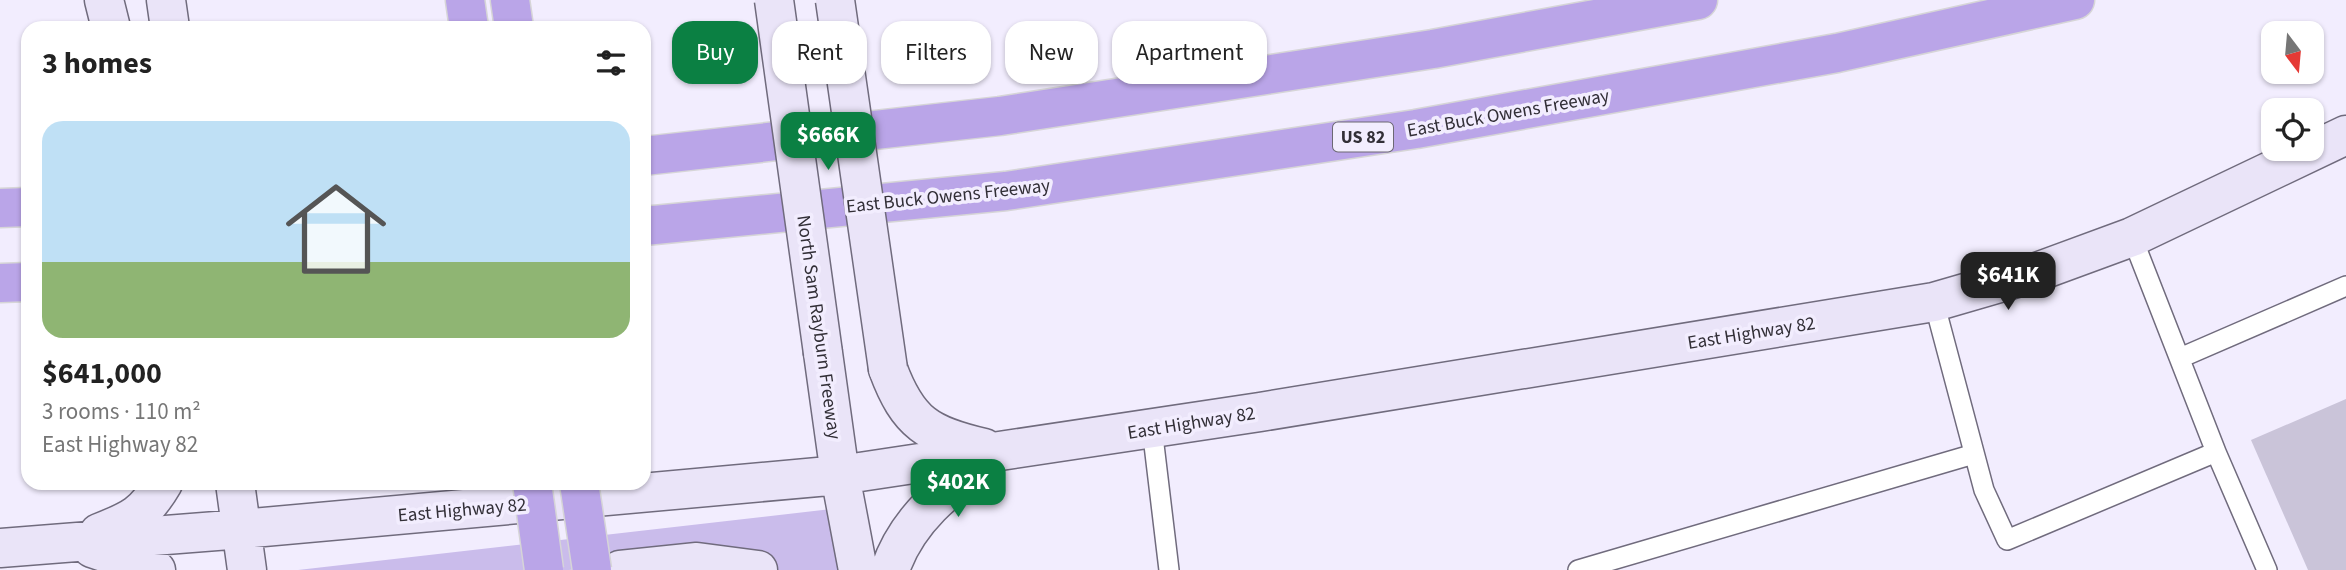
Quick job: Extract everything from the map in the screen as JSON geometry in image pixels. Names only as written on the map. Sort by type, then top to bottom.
[{"type":"highway","points":[[465,0],[468,21]]},
{"type":"highway","points":[[510,0],[513,21]]},
{"type":"highway","points":[[651,155],[1000,116],[1433,49],[1698,0]]},
{"type":"highway","name":"East Buck Owens Freeway","points":[[651,225],[1006,191],[1416,129],[1837,53],[2075,0]]},
{"type":"highway","points":[[0,208],[21,207]]},
{"type":"highway","points":[[0,283],[21,282]]},
{"type":"highway","points":[[533,490],[544,570]]},
{"type":"highway","points":[[580,490],[592,570]]},
{"type":"main road","points":[[104,0],[109,21]]},
{"type":"main road","points":[[166,0],[169,21]]},
{"type":"main road","name":"North Sam Rayburn Freeway","points":[[774,0],[840,475],[859,570]]},
{"type":"main road","points":[[835,0],[888,369],[899,399],[915,420],[935,434],[999,451]]},
{"type":"main road","name":"East Highway 82","points":[[0,548],[840,475],[1152,428],[1934,302],[2034,273],[2132,237],[2346,135]]},
{"type":"main road","points":[[890,570],[918,517],[942,492],[999,451]]},
{"type":"main road","points":[[74,542],[130,521],[149,506],[159,490]]},
{"type":"main road","points":[[236,490],[247,570]]},
{"type":"main road","points":[[74,542],[156,570]]},
{"type":"main road","points":[[620,570],[697,562],[758,570]]},
{"type":"lane","points":[[2132,237],[2267,570]]},
{"type":"lane","points":[[2180,358],[2346,286]]},
{"type":"lane","points":[[1934,302],[1984,490],[2007,540],[2217,452]]},
{"type":"lane","points":[[1152,428],[1169,570]]},
{"type":"lane","points":[[1578,570],[1974,453]]},
{"type":"shaded area","points":[[840,508],[850,570],[776,570],[701,556],[569,570],[298,570]]},
{"type":"building","points":[[2346,399],[2346,570],[2308,570],[2251,440]]}]
